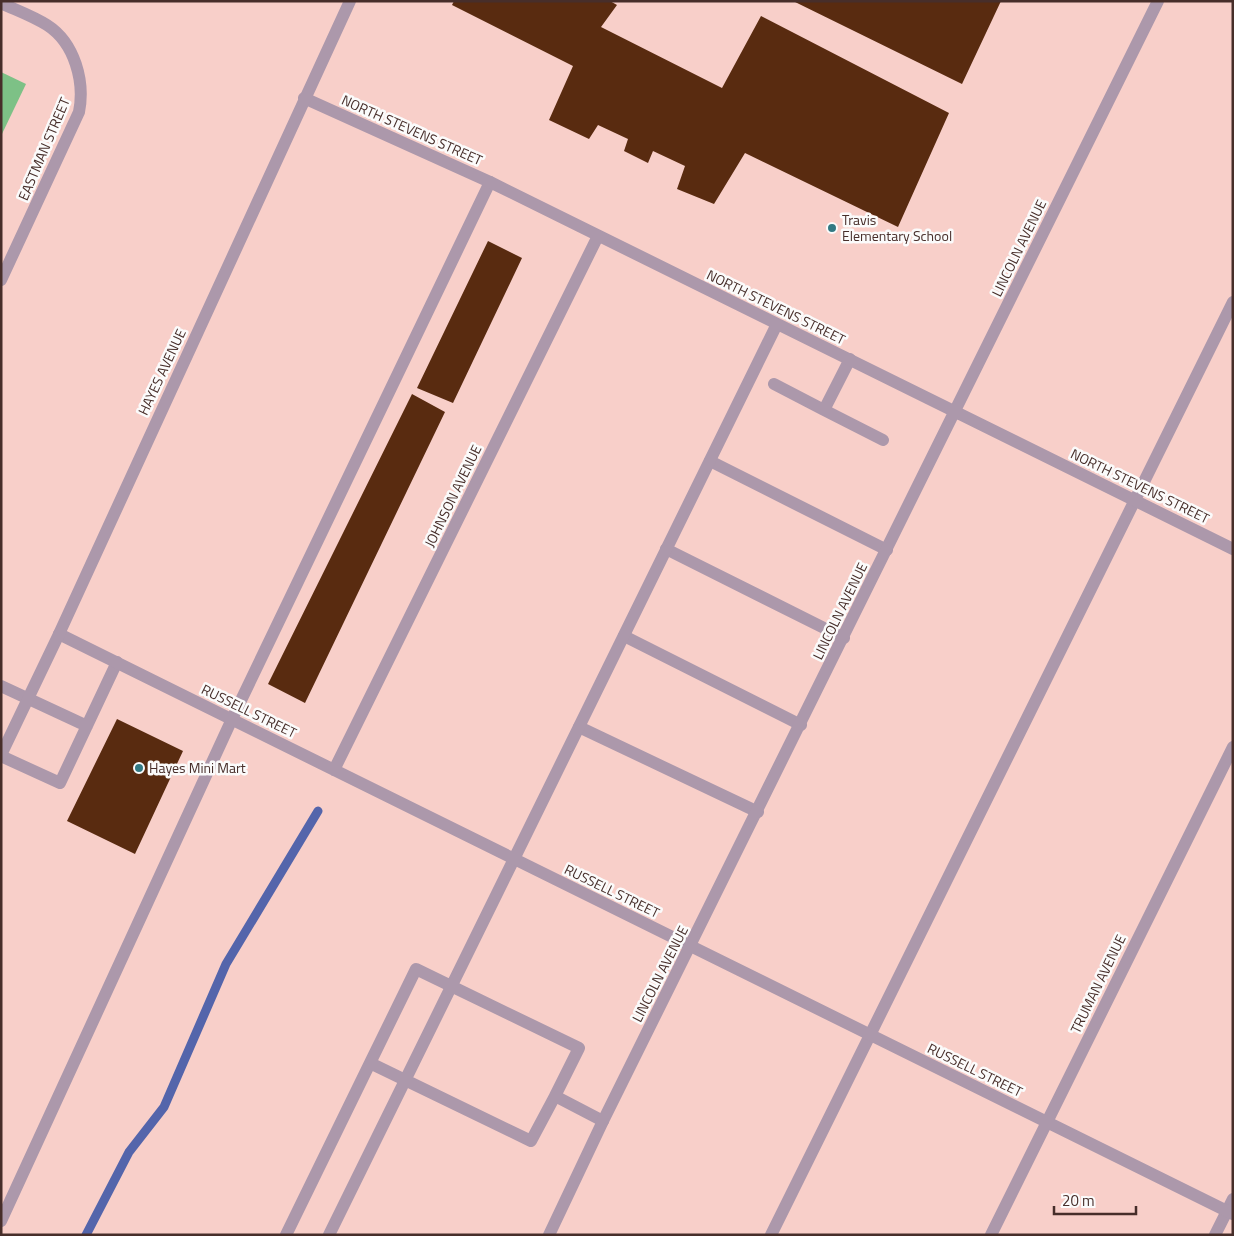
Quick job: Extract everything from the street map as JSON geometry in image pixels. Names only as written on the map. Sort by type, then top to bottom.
[{"type":"street","name":"HAYES AVENUE","points":[[1,756],[350,1]]},
{"type":"street","name":"LINCOLN AVENUE","points":[[549,1235],[1158,1]]},
{"type":"street","name":"EASTMAN STREET","points":[[1,3],[46,24],[64,41],[76,67],[82,95],[79,112],[1,280]]},
{"type":"street","name":"NORTH STEVENS STREET","points":[[304,98],[490,182],[1233,549]]},
{"type":"street","points":[[1,1221],[232,719],[490,182]]},
{"type":"street","name":"JOHNSON AVENUE","points":[[334,770],[598,236]]},
{"type":"street","points":[[771,1235],[1233,302]]},
{"type":"street","points":[[329,1235],[777,324]]},
{"type":"street","points":[[824,410],[850,359]]},
{"type":"street","points":[[774,384],[883,440]]},
{"type":"street","points":[[710,462],[887,550]]},
{"type":"street","points":[[666,549],[844,638]]},
{"type":"street","name":"RUSSELL STREET","points":[[59,634],[1230,1213]]},
{"type":"street","points":[[624,636],[801,725]]},
{"type":"street","points":[[1,756],[60,782],[116,662]]},
{"type":"street","points":[[1,686],[87,726]]},
{"type":"street","points":[[579,727],[758,812]]},
{"type":"street","name":"TRUMAN AVENUE","points":[[991,1235],[1233,747]]},
{"type":"street","points":[[286,1235],[416,970],[579,1048],[532,1141],[370,1064]]},
{"type":"street","points":[[555,1096],[604,1121]]},
{"type":"street","points":[[1215,1235],[1230,1213],[1233,1200]]},
{"type":"green space","points":[[1,72],[26,84],[1,136]]},
{"type":"building","points":[[454,1],[610,1],[617,5],[601,27],[722,88],[761,16],[949,113],[898,227],[745,153],[714,204],[677,189],[685,166],[653,151],[648,163],[624,151],[628,139],[598,125],[589,139],[549,120],[573,66],[452,5]]},
{"type":"building","points":[[793,1],[1001,1],[962,84]]},
{"type":"building","points":[[488,241],[522,258],[453,403],[417,388]]},
{"type":"building","points":[[412,394],[445,412],[305,703],[268,684]]},
{"type":"building","points":[[117,719],[183,751],[135,854],[67,821]]},
{"type":"waterway","points":[[86,1235],[129,1152],[164,1107],[226,964],[318,811]]},
{"type":"place","name":"Travis Elementary School","points":[[832,228]]},
{"type":"place","name":"Hayes Mini Mart","points":[[139,768]]}]
